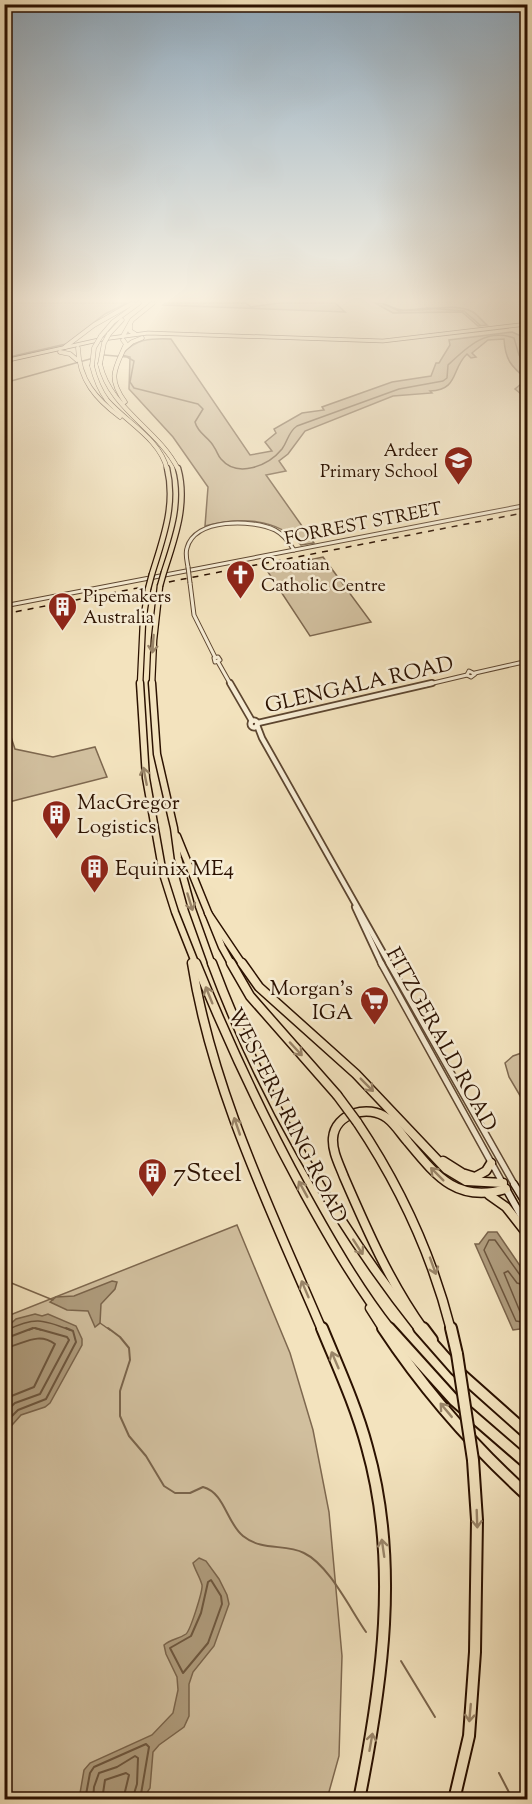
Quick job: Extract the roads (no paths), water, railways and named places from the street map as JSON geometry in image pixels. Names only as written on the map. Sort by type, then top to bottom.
[{"type":"highway","points":[[89,387],[96,398],[149,438]]},
{"type":"highway","name":"WESTERN RING ROAD","points":[[99,387],[149,438],[167,465],[172,497],[148,589],[142,624],[138,672],[141,750],[166,883],[217,1018],[261,1111],[353,1277],[421,1365],[487,1431],[528,1464]]},
{"type":"highway","name":"WESTERN RING ROAD","points":[[108,387],[112,394],[149,428],[175,461],[183,482],[183,504],[166,573],[160,586],[154,631],[152,697],[158,763],[183,877],[199,929],[228,1002],[266,1084],[325,1192],[371,1268],[417,1329],[486,1400],[528,1434]]},
{"type":"highway","points":[[116,387],[126,404],[149,428]]},
{"type":"highway","points":[[173,825],[228,959],[250,996],[337,1095],[383,1161],[420,1234],[439,1285],[457,1354],[473,1460],[477,1520],[475,1652],[468,1736],[454,1800]]},
{"type":"highway","points":[[208,913],[259,987],[345,1063],[446,1170],[458,1179],[477,1185],[508,1186]]},
{"type":"highway","points":[[192,954],[195,986],[219,1071],[241,1135],[268,1205],[352,1401],[372,1466],[385,1558],[384,1650],[360,1800]]},
{"type":"highway","points":[[451,1364],[417,1318],[373,1243],[336,1155],[332,1139],[334,1130],[344,1118],[356,1112],[368,1111],[382,1115],[440,1177],[452,1186],[468,1193],[489,1195],[508,1186]]},
{"type":"highway","points":[[427,1148],[453,1169],[468,1177],[483,1174],[491,1163]]},
{"type":"highway","points":[[489,1195],[510,1211],[528,1235]]},
{"type":"highway","points":[[353,1277],[395,1348],[450,1415],[528,1496]]},
{"type":"main road","name":"FITZGERALD ROAD","points":[[508,1186],[528,1207]]},
{"type":"main road","name":"FITZGERALD ROAD","points":[[508,1186],[528,1228]]},
{"type":"street","name":"FORREST STREET","points":[[4,606],[528,505]]},
{"type":"street","name":"FITZGERALD ROAD","points":[[294,550],[278,532],[260,525],[237,522],[199,533],[190,542],[187,552],[194,615],[216,659],[452,1074],[508,1186]]},
{"type":"street","points":[[273,554],[290,543],[303,549]]},
{"type":"street","name":"GLENGALA ROAD","points":[[255,724],[467,675],[469,671],[475,673],[528,661]]},
{"type":"street","name":"FITZGERALD ROAD","points":[[351,896],[391,985],[491,1163],[508,1186]]},
{"type":"street","points":[[443,1077],[452,1074]]},
{"type":"water","points":[[488,1232],[497,1232],[527,1276],[527,1328],[513,1330],[475,1244],[479,1244]]},
{"type":"water","points":[[112,1281],[117,1282],[115,1289],[101,1304],[100,1323],[95,1327],[88,1311],[67,1310],[50,1302],[56,1297],[74,1296]]},
{"type":"water","points":[[35,1314],[42,1316],[48,1314],[76,1326],[82,1339],[82,1345],[50,1403],[21,1415],[5,1433],[5,1329],[16,1319]]},
{"type":"water","points":[[199,1558],[206,1561],[219,1579],[229,1604],[214,1646],[193,1672],[189,1684],[189,1716],[184,1727],[153,1752],[150,1788],[143,1799],[79,1799],[84,1770],[90,1763],[152,1735],[173,1713],[178,1690],[177,1677],[164,1645],[186,1634],[190,1626],[202,1589],[193,1563]]},
{"type":"waterway","points":[[133,387],[198,404],[203,409],[195,422],[199,430],[212,444],[221,459],[228,465],[244,469],[253,468],[276,455],[297,426],[409,387]]},
{"type":"waterway","points":[[4,1280],[53,1300]]},
{"type":"waterway","points":[[100,1323],[110,1330]]},
{"type":"waterway","points":[[108,1328],[129,1348],[130,1360],[120,1391],[120,1416],[129,1436],[146,1456],[164,1486],[175,1493],[190,1493],[203,1487],[210,1490],[221,1501],[237,1530],[243,1536],[258,1544],[297,1550],[313,1559],[338,1588],[366,1632]]},
{"type":"waterway","points":[[401,1661],[435,1717]]},
{"type":"waterway","points":[[499,1773],[513,1800]]},
{"type":"railway","points":[[4,614],[528,512]]},
{"type":"place","name":"Ardeer Primary School","points":[[459,486]]},
{"type":"place","name":"Croatian Catholic Centre","points":[[240,600]]},
{"type":"place","name":"Pipemakers Australia","points":[[62,632]]},
{"type":"place","name":"MacGregor Logistics","points":[[56,840]]},
{"type":"place","name":"Equinix ME4","points":[[94,894]]},
{"type":"place","name":"Morgan's IGA","points":[[374,1026]]},
{"type":"place","name":"7Steel","points":[[152,1198]]}]
